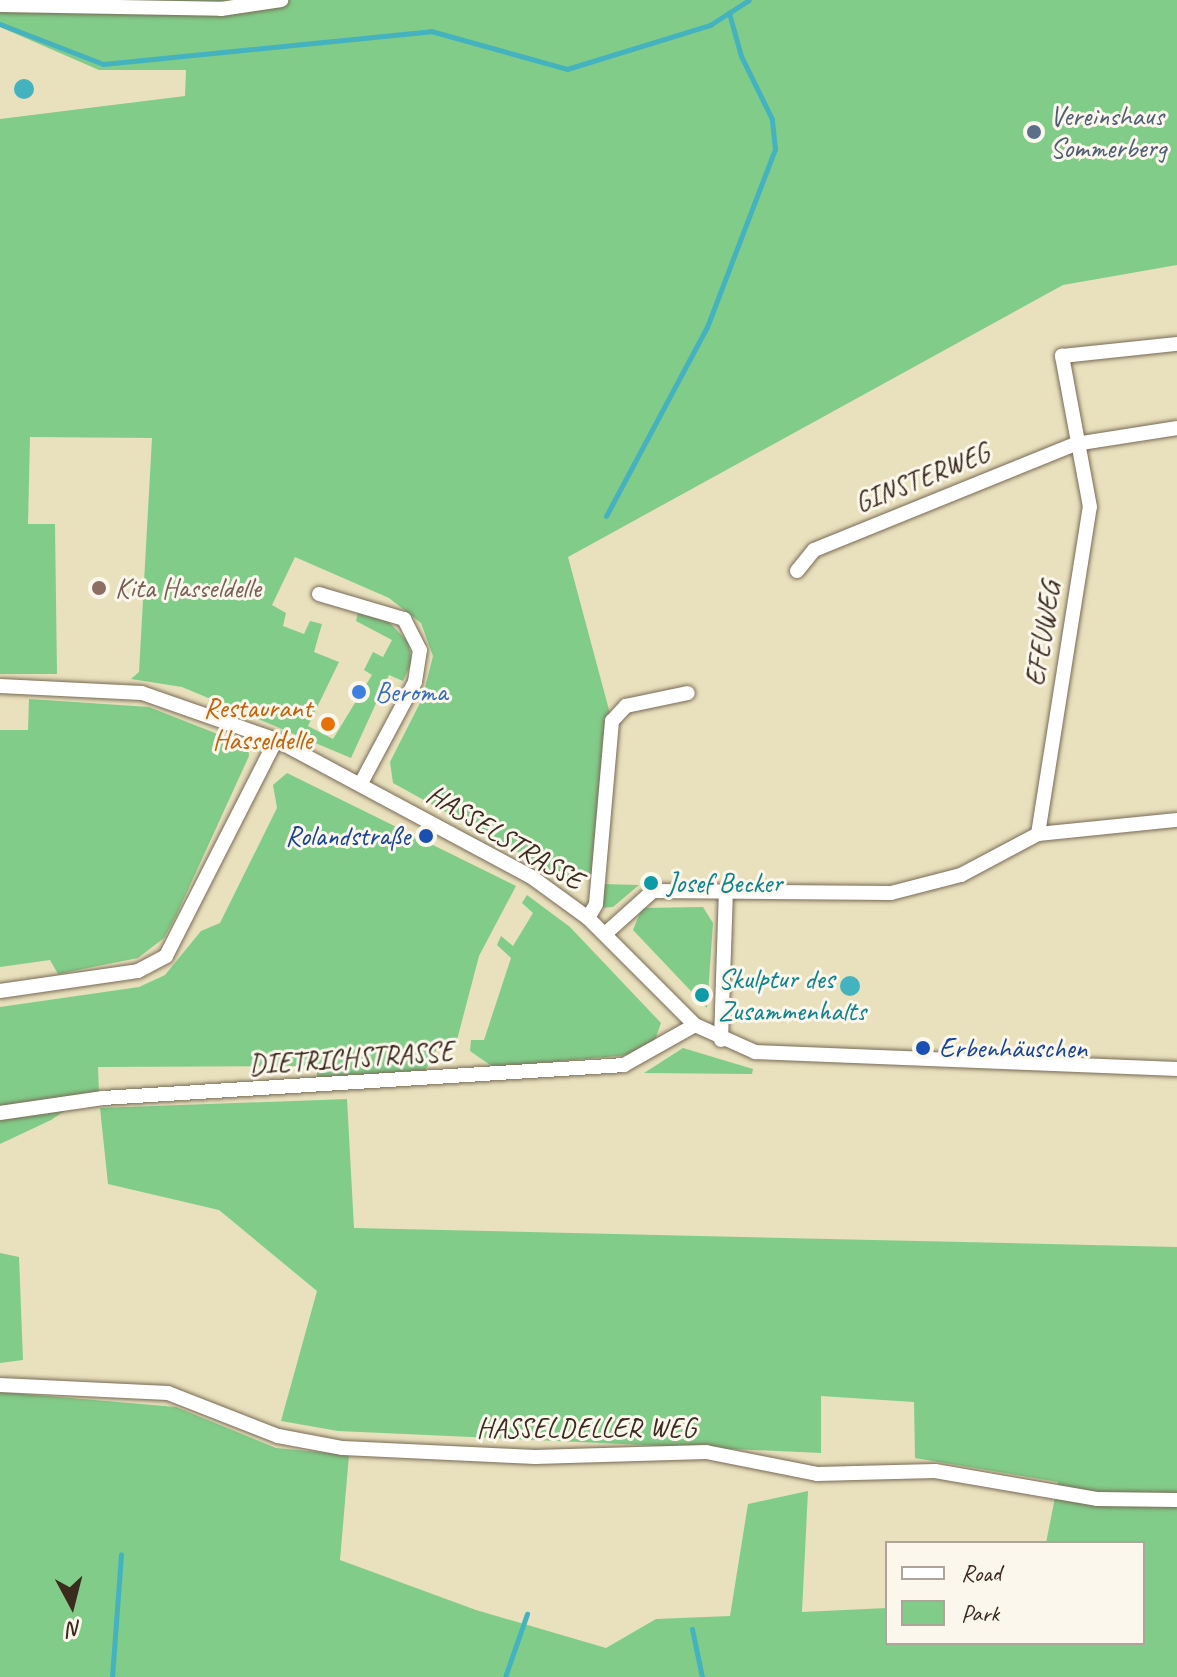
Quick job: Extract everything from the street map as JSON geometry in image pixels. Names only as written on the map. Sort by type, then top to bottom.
[{"type":"street","points":[[0,5],[221,9],[281,0]]},
{"type":"street","points":[[1075,444],[1062,356],[1177,344]]},
{"type":"street","name":"GINSTERWEG","points":[[797,571],[814,550],[1075,444],[1115,432],[1177,428]]},
{"type":"street","name":"EFEUWEG","points":[[1038,834],[1089,521],[1075,444]]},
{"type":"street","points":[[319,594],[404,619],[420,650],[415,682],[361,783]]},
{"type":"street","name":"HASSELSTRASSE","points":[[0,686],[142,693],[276,740],[521,871],[588,918],[695,1025],[721,1040],[804,1059],[1177,1069]]},
{"type":"street","points":[[588,918],[596,904],[612,721],[626,706],[688,693]]},
{"type":"street","points":[[0,991],[138,971],[166,956],[276,740]]},
{"type":"street","points":[[605,934],[642,895],[891,893],[961,875],[1038,834],[1177,820]]},
{"type":"street","points":[[721,1040],[726,892]]},
{"type":"street","name":"DIETRICHSTRASSE","points":[[0,1113],[103,1098],[624,1065],[695,1025]]},
{"type":"street","name":"HASSELDELLER WEG","points":[[0,1385],[168,1393],[278,1436],[343,1448],[535,1457],[706,1452],[817,1474],[935,1471],[1097,1499],[1177,1500]]},
{"type":"green space","points":[[0,0],[1177,0],[1177,265],[1063,285],[568,557],[612,721],[598,873],[563,877],[393,783],[390,762],[422,699],[433,656],[421,623],[389,598],[295,557],[272,605],[286,613],[283,626],[304,634],[310,621],[322,624],[314,652],[339,662],[308,726],[333,739],[372,675],[364,670],[373,652],[383,657],[392,640],[356,621],[358,613],[389,622],[408,642],[412,661],[403,681],[389,675],[351,758],[182,687],[131,679],[139,672],[152,438],[30,437],[28,524],[55,524],[57,674],[0,674],[0,119],[185,96],[186,70],[99,70],[0,27]]},
{"type":"green space","points":[[29,699],[149,707],[248,746],[249,756],[176,916],[164,938],[138,958],[58,974],[50,960],[0,967],[0,730],[28,730]]},
{"type":"green space","points":[[287,773],[516,886],[479,956],[457,1040],[440,1043],[425,1071],[404,1071],[404,1078],[317,1080],[317,1066],[98,1067],[99,1092],[0,1106],[0,1007],[139,987],[165,975],[201,931],[220,923],[277,808],[273,785]]},
{"type":"green space","points":[[602,884],[639,885],[613,907],[600,908]]},
{"type":"green space","points":[[527,895],[570,927],[661,1023],[654,1043],[629,1055],[493,1067],[470,1051],[471,1040],[484,1040],[511,958],[497,945],[501,936],[513,946],[533,913],[522,903]]},
{"type":"green space","points":[[703,907],[713,923],[707,1008],[633,930],[642,908]]},
{"type":"green space","points":[[683,1048],[753,1069],[752,1074],[644,1073]]},
{"type":"green space","points":[[347,1099],[354,1228],[1177,1247],[1177,1677],[0,1677],[0,1392],[176,1407],[276,1448],[349,1455],[340,1560],[476,1610],[606,1648],[656,1619],[730,1616],[748,1504],[808,1491],[802,1612],[885,1608],[885,1645],[1145,1645],[1145,1541],[1046,1541],[1058,1482],[915,1458],[914,1402],[821,1396],[821,1453],[338,1431],[281,1421],[317,1291],[219,1210],[108,1184],[100,1108]]},
{"type":"green space","points":[[69,1108],[51,1120],[0,1144],[0,1120]]},
{"type":"green space","points":[[0,1253],[19,1257],[23,1360],[0,1363]]},
{"type":"water","points":[[24,79],[31,82],[34,89],[31,96],[24,99],[17,96],[14,89],[17,82]]},
{"type":"water","points":[[850,976],[857,979],[860,986],[857,993],[850,996],[843,993],[840,986],[843,979]]},
{"type":"waterway","points":[[0,24],[103,64],[431,31],[567,69],[710,25],[749,0]]},
{"type":"waterway","points":[[606,516],[707,327],[775,149],[772,119],[741,56],[729,13]]},
{"type":"waterway","points":[[112,1677],[121,1554]]},
{"type":"waterway","points":[[505,1677],[527,1614]]},
{"type":"waterway","points":[[692,1629],[702,1677]]},
{"type":"place","name":"Vereinshaus Sommerberg","points":[[1034,132]]},
{"type":"place","name":"Kita Hasseldelle","points":[[99,588]]},
{"type":"place","name":"Beroma","points":[[359,692]]},
{"type":"place","name":"Restaurant Hasseldelle","points":[[328,724]]},
{"type":"place","name":"Rolandstraße","points":[[426,836]]},
{"type":"place","name":"Josef Becker","points":[[651,883]]},
{"type":"place","name":"Skulptur des Zusammenhalts","points":[[702,995]]},
{"type":"place","name":"Erbenhäuschen","points":[[923,1048]]}]
